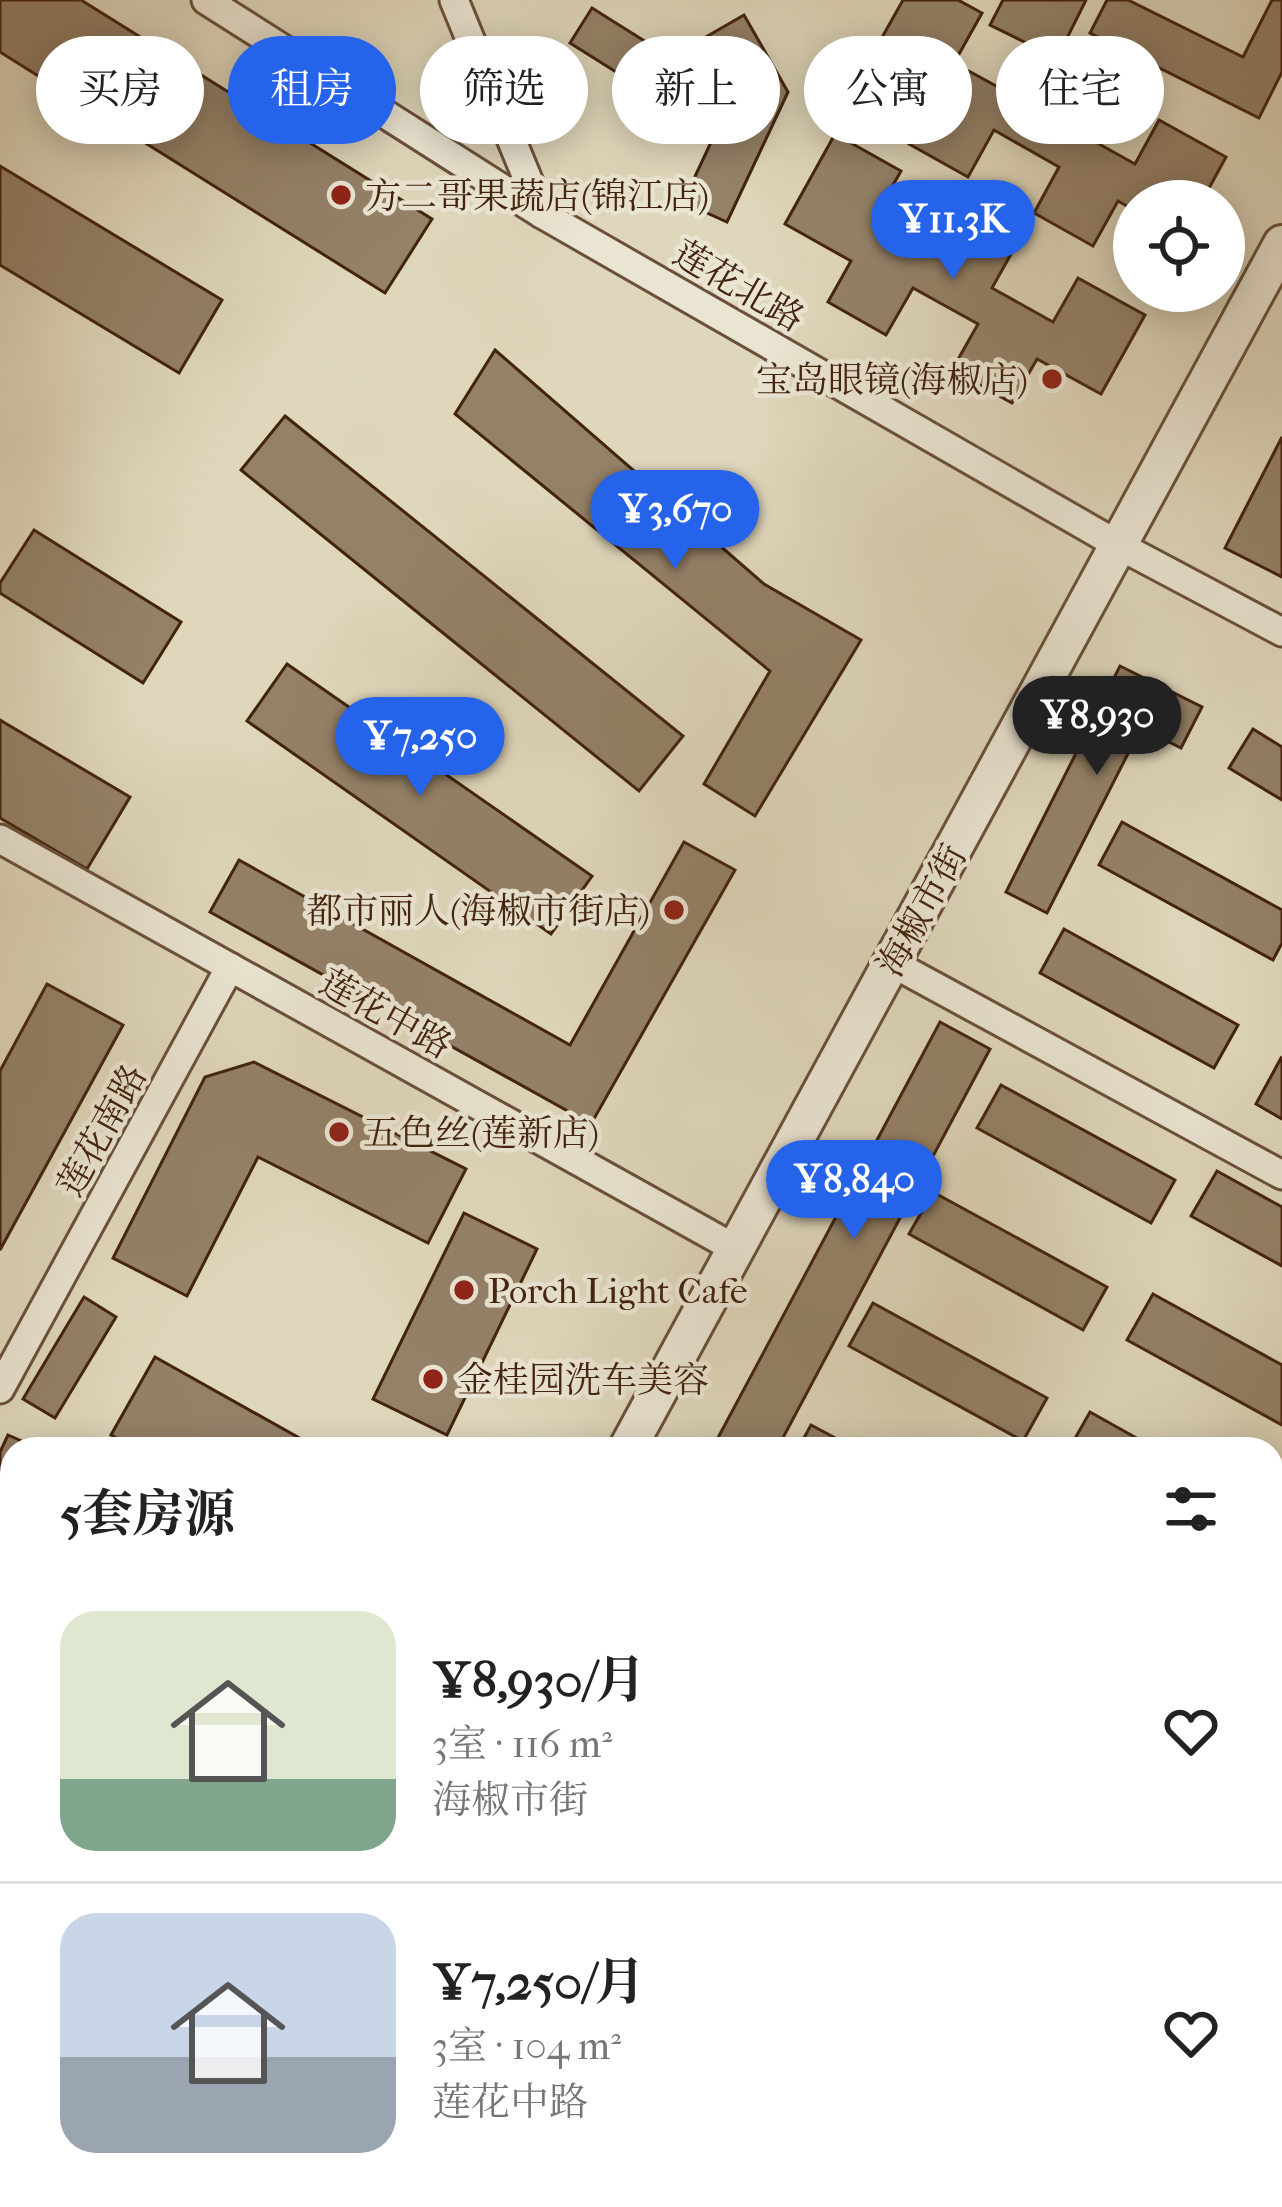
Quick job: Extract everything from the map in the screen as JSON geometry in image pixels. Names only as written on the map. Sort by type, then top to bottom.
[{"type":"street","name":"莲花北路","points":[[206,0],[542,214],[1120,546],[1282,632]]},
{"type":"street","points":[[454,0],[542,214]]},
{"type":"street","name":"海椒市街","points":[[634,1437],[1282,244]]},
{"type":"street","name":"莲花中路","points":[[0,839],[736,1249]]},
{"type":"street","points":[[892,963],[1282,1174]]},
{"type":"street","name":"莲花南路","points":[[0,1390],[230,968]]},
{"type":"building","points":[[0,0],[81,0],[139,36],[36,36],[36,75],[0,52]]},
{"type":"building","points":[[903,0],[958,0],[982,13],[969,36],[883,36]]},
{"type":"building","points":[[1003,0],[1086,0],[1068,36],[1012,36],[990,25]]},
{"type":"building","points":[[1107,0],[1128,0],[1243,57],[1272,0],[1282,0],[1282,72],[1259,118],[1164,70],[1164,36],[1090,33]]},
{"type":"building","points":[[592,8],[637,36],[612,36],[612,69],[588,54],[588,36],[574,36]]},
{"type":"building","points":[[744,15],[756,36],[708,36]]},
{"type":"building","points":[[972,73],[996,86],[996,131],[968,177],[909,144],[972,144]]},
{"type":"building","points":[[204,77],[228,92],[228,144],[312,144],[432,219],[385,293],[147,144],[204,144]]},
{"type":"building","points":[[780,78],[788,92],[780,109]]},
{"type":"building","points":[[1164,123],[1226,157],[1213,180],[1113,180],[1113,210],[1093,246],[1034,213],[1059,167],[1019,144],[1099,144],[1135,164],[1146,144],[1164,144]]},
{"type":"building","points":[[710,144],[764,144],[727,222],[683,202]]},
{"type":"building","points":[[829,144],[853,144],[901,171],[873,220],[930,252],[952,212],[1015,247],[992,288],[1053,322],[1078,278],[1113,297],[1113,312],[1145,315],[1101,394],[1037,359],[1012,403],[952,370],[978,324],[913,288],[886,335],[828,302],[851,261],[785,224]]},
{"type":"building","points":[[0,166],[222,300],[179,373],[0,265]]},
{"type":"building","points":[[495,350],[764,584],[861,640],[755,816],[704,784],[770,671],[455,414]]},
{"type":"building","points":[[285,416],[683,736],[639,791],[241,470]]},
{"type":"building","points":[[1282,437],[1282,577],[1225,548]]},
{"type":"building","points":[[34,530],[181,622],[143,683],[0,593],[0,583]]},
{"type":"building","points":[[287,664],[592,876],[551,934],[247,721]]},
{"type":"building","points":[[1120,666],[1202,707],[1181,748],[1141,728],[1047,913],[1006,892]]},
{"type":"building","points":[[0,720],[130,797],[87,869],[0,818]]},
{"type":"building","points":[[1253,729],[1282,747],[1282,800],[1229,768]]},
{"type":"building","points":[[1122,822],[1282,910],[1282,943],[1273,960],[1099,865]]},
{"type":"building","points":[[684,842],[735,870],[591,1124],[210,912],[239,860],[570,1045]]},
{"type":"building","points":[[1064,929],[1238,1025],[1214,1068],[1040,973]]},
{"type":"building","points":[[47,984],[123,1025],[0,1250],[0,1071]]},
{"type":"building","points":[[940,1022],[990,1049],[783,1437],[718,1437]]},
{"type":"building","points":[[1282,1059],[1282,1119],[1256,1104]]},
{"type":"building","points":[[254,1062],[466,1169],[428,1243],[258,1157],[187,1296],[113,1258],[205,1077]]},
{"type":"building","points":[[1001,1085],[1175,1180],[1151,1223],[977,1128]]},
{"type":"building","points":[[1217,1171],[1282,1207],[1282,1266],[1191,1216]]},
{"type":"building","points":[[933,1192],[1107,1287],[1083,1330],[909,1234]]},
{"type":"building","points":[[464,1213],[537,1249],[447,1435],[373,1399]]},
{"type":"building","points":[[1153,1294],[1282,1365],[1282,1425],[1127,1340]]},
{"type":"building","points":[[84,1297],[116,1317],[55,1418],[23,1399]]},
{"type":"building","points":[[873,1303],[1047,1398],[1025,1437],[1016,1437],[849,1346]]},
{"type":"building","points":[[155,1357],[298,1437],[115,1437],[111,1435]]},
{"type":"building","points":[[1090,1412],[1135,1437],[1076,1437]]},
{"type":"building","points":[[811,1425],[834,1437],[804,1437]]},
{"type":"place","name":"方二哥果蔬店(锦江店)","points":[[341,195]]},
{"type":"place","name":"宝岛眼镜(海椒店)","points":[[1052,379]]},
{"type":"place","name":"都市丽人(海椒市街店)","points":[[674,910]]},
{"type":"place","name":"五色丝(莲新店)","points":[[339,1132]]},
{"type":"place","name":"Porch Light Cafe","points":[[464,1290]]},
{"type":"place","name":"金桂园洗车美容","points":[[433,1379]]}]
